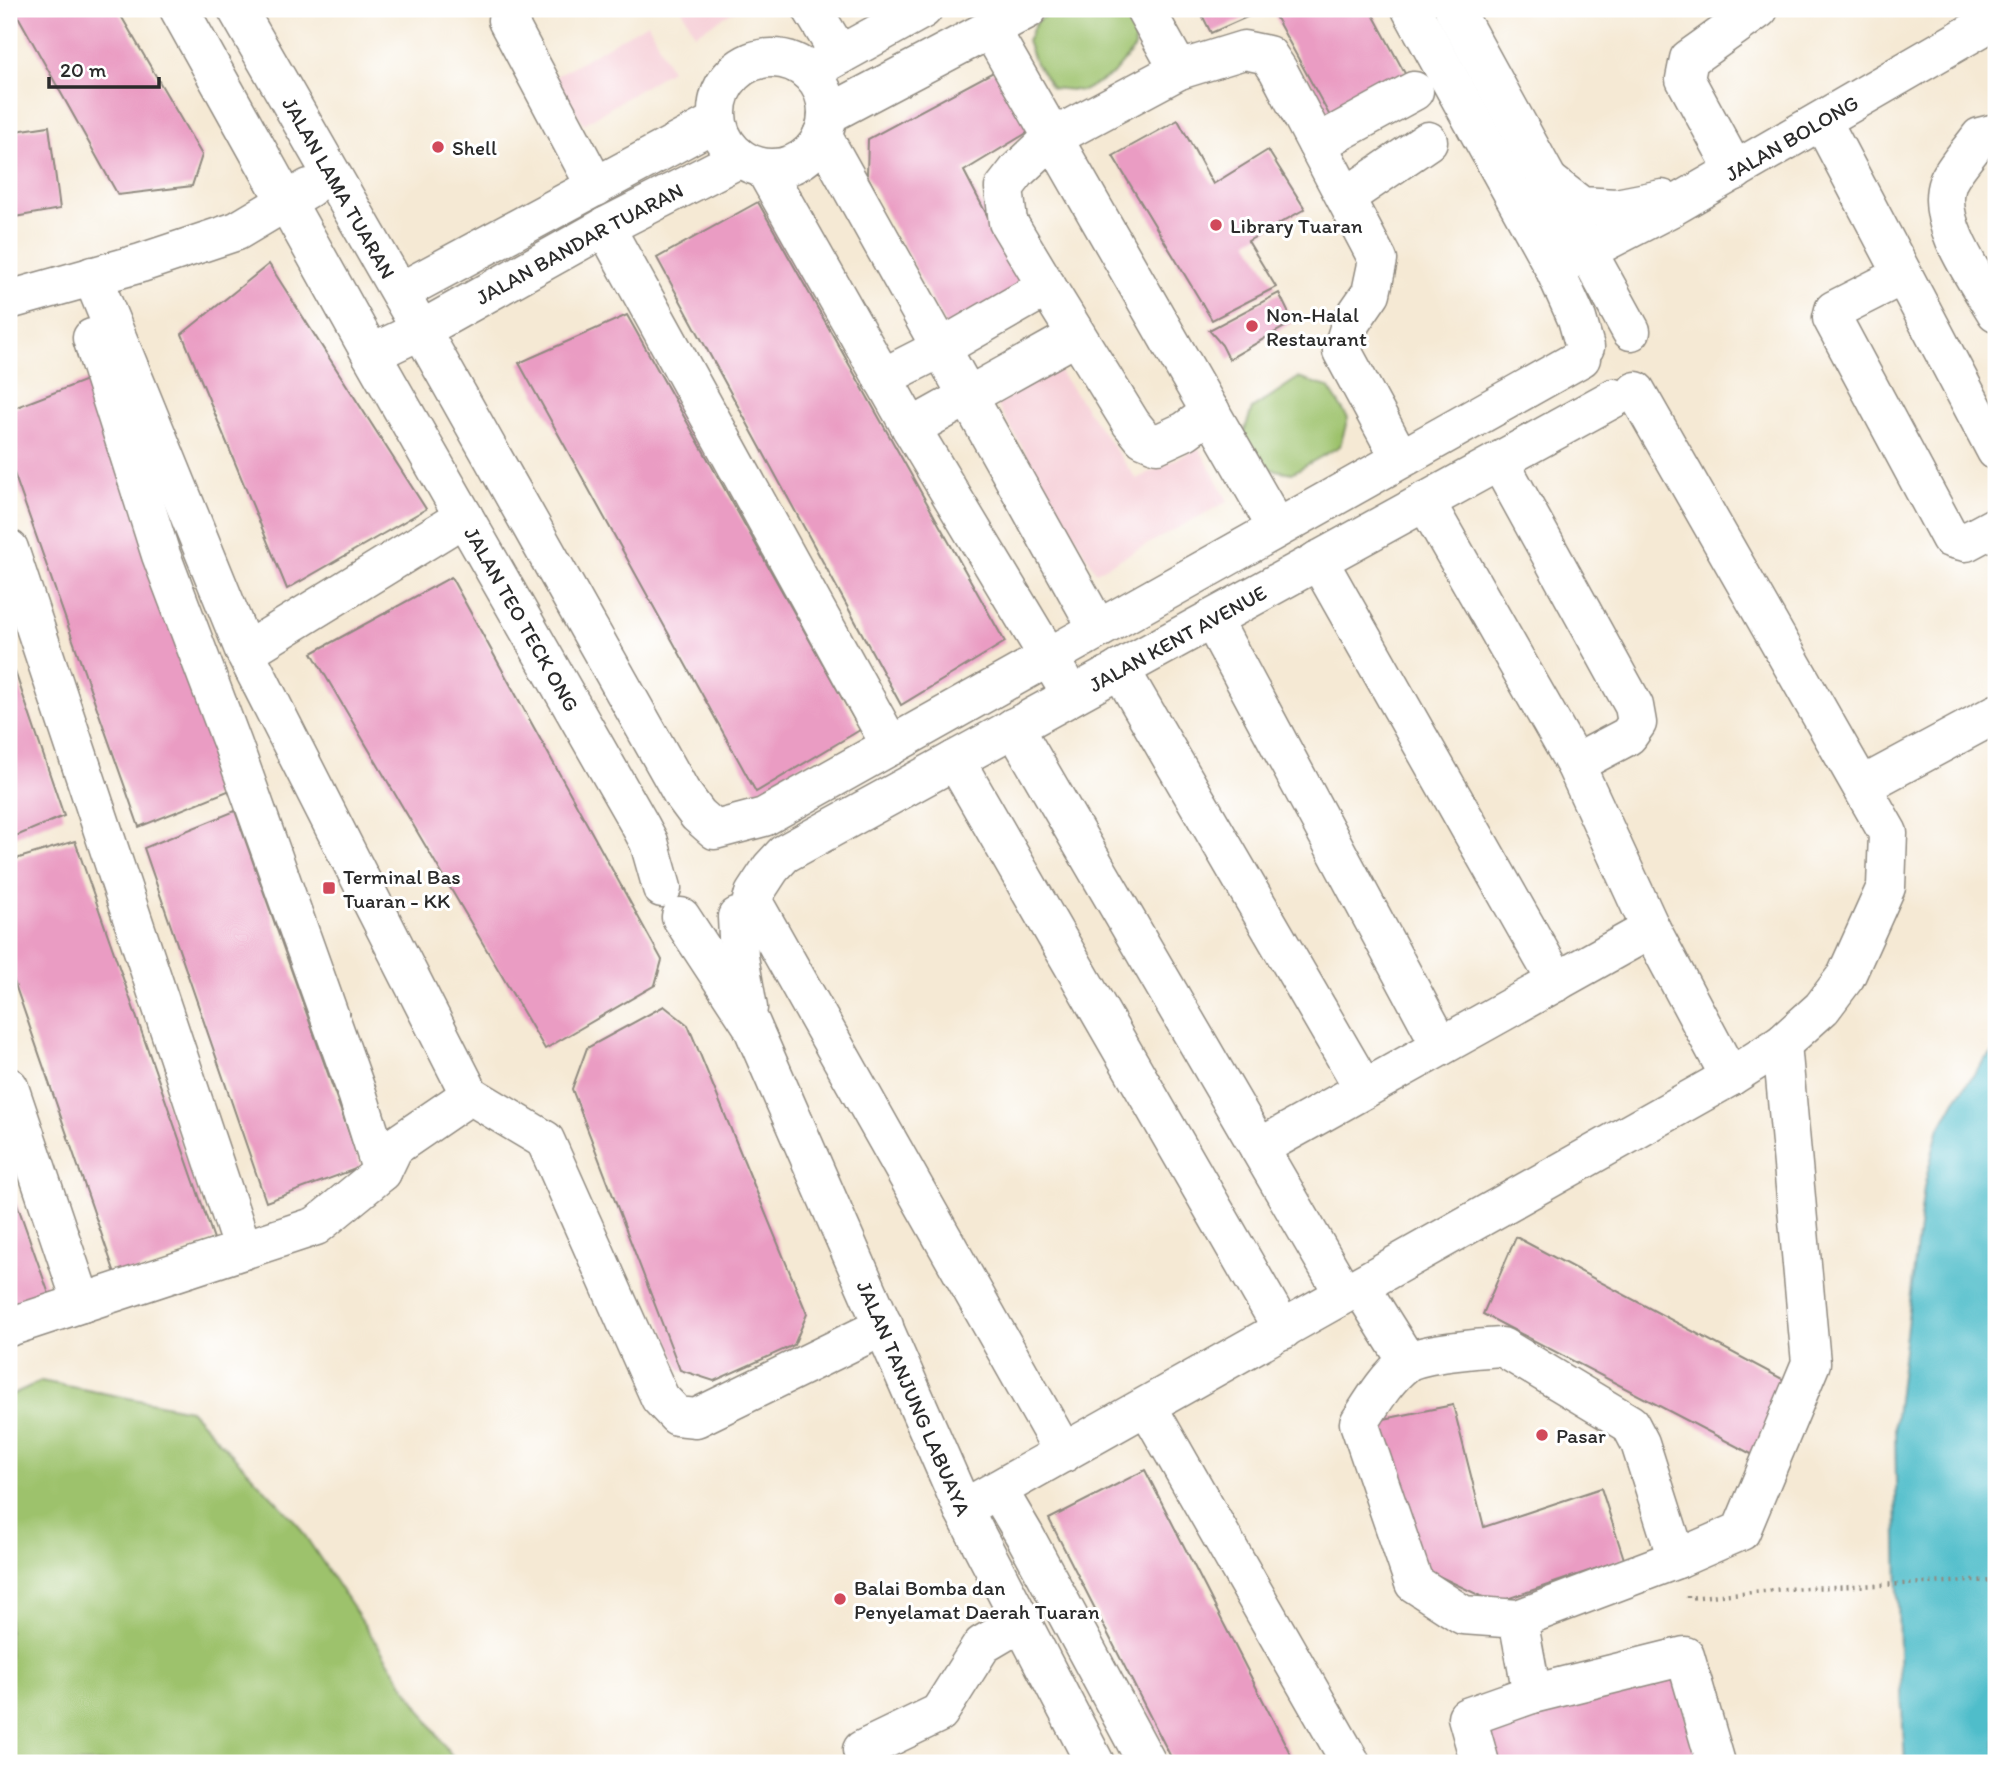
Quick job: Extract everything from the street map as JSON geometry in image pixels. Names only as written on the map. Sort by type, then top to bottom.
[{"type":"street","points":[[179,9],[367,348]]},
{"type":"street","name":"JALAN LAMA TUARAN","points":[[237,9],[421,330]]},
{"type":"street","points":[[812,9],[824,63],[819,84],[825,99],[825,125],[813,150],[799,161],[782,167],[752,163],[729,148],[717,121],[719,97],[727,81],[740,68],[757,60],[775,58],[793,62],[824,63],[923,9]]},
{"type":"street","points":[[825,125],[1028,9]]},
{"type":"street","points":[[1145,9],[1179,70]]},
{"type":"street","points":[[1411,9],[1570,259],[1649,350],[1651,362],[1644,383],[1625,394],[1603,395],[1593,389],[1586,380],[1582,370],[1583,353],[1570,259],[1548,181],[1454,9]]},
{"type":"street","points":[[1735,171],[1685,79],[1689,59],[1759,9]]},
{"type":"street","name":"JALAN BOLONG","points":[[1570,259],[1684,200],[1996,19]]},
{"type":"street","points":[[507,20],[596,187]]},
{"type":"street","points":[[991,30],[1277,528]]},
{"type":"street","points":[[1211,412],[1185,431],[1157,444],[1143,438],[1130,423],[1008,222],[1004,188],[1018,170],[1052,138],[1179,70],[1244,50],[1268,55],[1278,70],[1378,260],[1371,293],[1351,322],[1342,351],[1401,458]]},
{"type":"street","points":[[1317,144],[1414,91]]},
{"type":"street","name":"JALAN BANDAR TUARAN","points":[[400,292],[717,121]]},
{"type":"street","points":[[1822,121],[1996,451]]},
{"type":"street","points":[[825,125],[941,348],[1098,629]]},
{"type":"street","points":[[1996,133],[1980,137],[1948,183],[1946,215],[1959,252],[1996,312]]},
{"type":"street","points":[[1346,197],[1428,141]]},
{"type":"street","points":[[752,163],[1071,696]]},
{"type":"street","name":"JALAN BANDAR TUARAN","points":[[367,348],[421,330],[605,227],[752,163]]},
{"type":"street","points":[[9,300],[141,263],[237,231],[286,200],[333,176]]},
{"type":"street","points":[[1548,181],[1581,206],[1616,208],[1684,200]]},
{"type":"street","points":[[748,904],[723,923],[709,926],[694,923],[672,902],[662,868],[670,849],[695,831],[715,830],[764,817],[1583,353],[1592,338],[1601,331],[1612,328],[1622,316],[1616,270],[1632,240],[1684,200]]},
{"type":"street","points":[[605,227],[891,746]]},
{"type":"street","points":[[237,231],[269,237],[293,251],[367,348]]},
{"type":"street","points":[[1903,275],[1834,310],[1832,318],[1950,538],[1966,542],[1996,526]]},
{"type":"street","points":[[82,278],[245,652],[470,1095],[545,1140],[660,1398],[677,1416],[696,1418],[884,1325]]},
{"type":"street","points":[[82,278],[160,555],[233,745],[358,1096],[382,1172]]},
{"type":"street","points":[[882,378],[941,348],[1047,287]]},
{"type":"street","points":[[421,330],[681,792],[698,815],[715,830],[727,833],[747,847],[757,869],[739,957],[751,1024]]},
{"type":"street","points":[[911,428],[1076,336]]},
{"type":"street","name":"JALAN TEO TECK ONG","points":[[367,348],[649,842],[672,902],[751,1024]]},
{"type":"street","points":[[963,1509],[1730,1077],[1782,1044],[1822,1009],[1846,976],[1886,887],[1888,833],[1625,394]]},
{"type":"street","name":"JALAN KENT AVENUE","points":[[748,904],[771,868],[784,854],[1625,394]]},
{"type":"street","points":[[1499,461],[1634,706],[1637,723],[1628,736],[1575,764]]},
{"type":"street","points":[[1425,501],[1575,764],[1651,929],[1730,1077]]},
{"type":"street","points":[[245,652],[464,517]]},
{"type":"street","points":[[9,549],[243,1250]]},
{"type":"street","points":[[1318,560],[1557,982]]},
{"type":"street","points":[[1212,618],[1441,1046]]},
{"type":"street","points":[[1120,669],[1364,1089]]},
{"type":"street","points":[[1862,786],[1996,714]]},
{"type":"street","points":[[1014,727],[1259,1148],[1352,1290],[1407,1362]]},
{"type":"street","points":[[955,760],[1283,1329]]},
{"type":"street","points":[[748,904],[1064,1453]]},
{"type":"street","points":[[1259,1148],[1651,929]]},
{"type":"street","name":"JALAN TANJUNG LABUAYA","points":[[751,1024],[963,1509],[1095,1763]]},
{"type":"street","points":[[1677,1559],[1640,1443],[1630,1424],[1502,1347],[1460,1349],[1407,1362],[1378,1392],[1359,1423],[1414,1583],[1463,1615],[1518,1619],[1677,1559],[1741,1531],[1811,1363],[1782,1044]]},
{"type":"street","points":[[9,1087],[82,1303]]},
{"type":"street","points":[[9,1327],[316,1226],[382,1172],[394,1147],[470,1095]]},
{"type":"street","points":[[1147,1406],[1351,1763]]},
{"type":"street","points":[[998,1490],[1147,1763]]},
{"type":"street","points":[[1518,1619],[1532,1694]]},
{"type":"street","points":[[862,1750],[939,1713],[982,1645],[1021,1622]]},
{"type":"street","points":[[1480,1763],[1467,1717],[1532,1694],[1685,1656],[1716,1763]]},
{"type":"path","points":[[1677,1559],[1688,1598],[1785,1590],[1996,1580]]},
{"type":"shaded area","points":[[682,9],[738,9],[695,34]]},
{"type":"shaded area","points":[[648,23],[671,70],[584,124],[554,77]]},
{"type":"shaded area","points":[[1056,366],[1136,479],[1199,448],[1228,501],[1096,572],[997,404]]},
{"type":"green space","points":[[1057,9],[1122,9],[1134,30],[1135,48],[1112,75],[1083,91],[1052,88],[1034,60],[1027,41],[1037,21]]},
{"type":"green space","points":[[1298,378],[1328,387],[1348,418],[1340,446],[1292,473],[1264,468],[1243,435],[1252,409]]},
{"type":"green space","points":[[41,1381],[190,1410],[296,1522],[456,1763],[9,1763],[9,1396]]},
{"type":"water","points":[[1996,1051],[1996,1763],[1905,1763],[1899,1655],[1895,1424],[1924,1187],[1938,1131],[1955,1100],[1986,1058]]},
{"type":"building","points":[[14,9],[117,9],[202,155],[192,186],[118,195]]},
{"type":"building","points":[[1199,9],[1265,9],[1211,33]]},
{"type":"building","points":[[1271,9],[1370,9],[1408,79],[1332,120]]},
{"type":"building","points":[[997,70],[1030,131],[964,171],[1026,290],[948,331],[867,175],[868,139]]},
{"type":"building","name":"Library Tuaran","points":[[1178,120],[1213,184],[1268,150],[1305,209],[1248,241],[1276,287],[1212,320],[1113,156]]},
{"type":"building","points":[[49,126],[60,209],[9,218],[9,132]]},
{"type":"building","points":[[758,202],[1005,642],[901,705],[657,258]]},
{"type":"building","points":[[269,264],[426,509],[287,589],[182,334]]},
{"type":"building","name":"Non-Halal Restaurant","points":[[1279,293],[1293,322],[1229,359],[1222,345],[1209,330]]},
{"type":"building","points":[[627,315],[860,730],[756,792],[519,363]]},
{"type":"building","points":[[89,379],[233,789],[139,827],[9,459],[9,410]]},
{"type":"building","points":[[451,577],[662,960],[655,985],[545,1049],[312,653]]},
{"type":"building","points":[[9,654],[64,816],[9,839]]},
{"type":"building","points":[[235,811],[361,1167],[266,1202],[144,848]]},
{"type":"building","points":[[75,841],[214,1239],[117,1279],[9,967],[9,861]]},
{"type":"building","points":[[664,1006],[688,1025],[807,1314],[794,1345],[714,1381],[680,1370],[572,1089],[587,1048]]},
{"type":"building","points":[[9,1181],[50,1297],[9,1310]]},
{"type":"building","points":[[1516,1237],[1786,1381],[1757,1457],[1483,1314]]},
{"type":"building","points":[[1453,1405],[1484,1527],[1601,1488],[1624,1559],[1495,1603],[1420,1567],[1379,1420]]},
{"type":"building","points":[[1145,1470],[1295,1763],[1174,1763],[1049,1519]]},
{"type":"building","points":[[1674,1673],[1700,1763],[1493,1763],[1483,1725]]},
{"type":"place","name":"Shell","points":[[438,147]]},
{"type":"place","name":"Library Tuaran","points":[[1216,225]]},
{"type":"place","name":"Non-Halal Restaurant","points":[[1252,326]]},
{"type":"place","name":"Terminal Bas Tuaran - KK","points":[[329,888]]},
{"type":"place","name":"Pasar","points":[[1542,1435]]},
{"type":"place","name":"Balai Bomba dan Penyelamat Daerah Tuaran","points":[[840,1599]]}]
